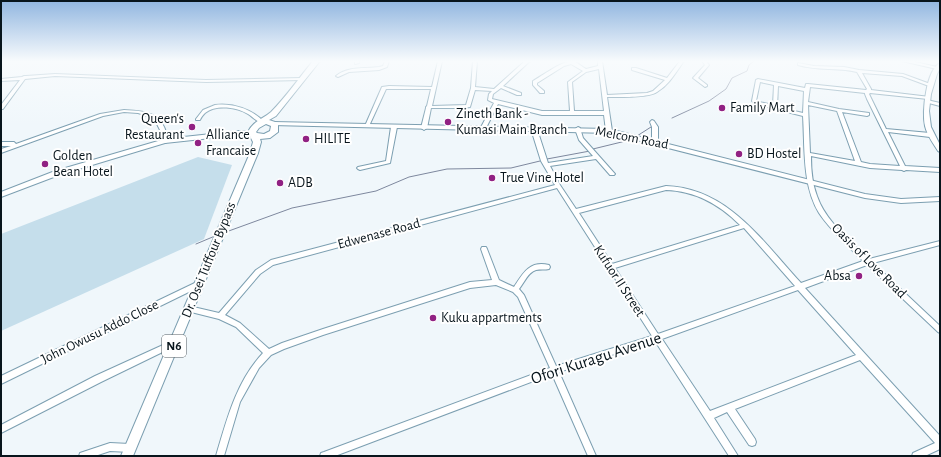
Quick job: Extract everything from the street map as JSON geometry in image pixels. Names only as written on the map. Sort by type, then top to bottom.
[{"type":"highway","points":[[259,124],[273,114],[300,82]]},
{"type":"highway","points":[[273,114],[273,128]]},
{"type":"highway","points":[[259,124],[267,122],[273,128]]},
{"type":"highway","name":"N6","points":[[254,135],[252,129],[259,124]]},
{"type":"highway","points":[[254,135],[262,137],[273,128]]},
{"type":"highway","name":"Dr. Osei Tuffour Bypass","points":[[254,153],[273,128]]},
{"type":"highway","name":"Dr. Osei Tuffour Bypass","points":[[128,452],[254,153],[257,142],[254,135]]},
{"type":"main road","points":[[931,85],[927,99],[926,121],[931,137],[940,150]]},
{"type":"main road","points":[[239,133],[259,124]]},
{"type":"main road","name":"Melcom Road","points":[[273,128],[293,125],[483,129],[578,129],[609,131],[811,184],[888,200],[911,201],[940,199]]},
{"type":"main road","points":[[1,195],[57,173],[166,141],[239,133],[254,135]]},
{"type":"street","points":[[1,108],[20,82]]},
{"type":"street","points":[[424,128],[434,82]]},
{"type":"street","points":[[428,107],[466,107],[469,104],[473,82]]},
{"type":"street","points":[[504,82],[491,94],[489,98],[497,102],[542,113],[607,113]]},
{"type":"street","points":[[535,82],[535,85],[542,92]]},
{"type":"street","points":[[572,82],[570,84],[572,112]]},
{"type":"street","points":[[603,82],[609,131]]},
{"type":"street","points":[[605,96],[653,92],[665,82]]},
{"type":"street","points":[[700,82],[705,86]]},
{"type":"street","points":[[757,82],[754,101],[757,103],[806,115]]},
{"type":"street","points":[[768,82],[806,90],[807,86],[810,84],[869,91],[927,99],[940,105]]},
{"type":"street","points":[[865,82],[869,91],[867,94],[869,99],[904,168]]},
{"type":"street","points":[[924,82],[931,85]]},
{"type":"street","points":[[775,108],[776,84]]},
{"type":"street","points":[[500,86],[519,94]]},
{"type":"street","points":[[366,126],[384,88],[432,88]]},
{"type":"street","points":[[473,88],[495,90]]},
{"type":"street","name":"Oasis of Love Road","points":[[806,90],[808,154],[811,184],[814,196],[825,218],[868,262],[940,330]]},
{"type":"street","points":[[483,129],[497,102]]},
{"type":"street","points":[[806,103],[867,114]]},
{"type":"street","points":[[198,120],[201,114],[207,109],[216,107],[232,107],[247,112],[259,124]]},
{"type":"street","points":[[839,110],[859,164]]},
{"type":"street","points":[[1,151],[102,115],[129,111],[143,112],[152,116],[158,121],[164,132],[166,141]]},
{"type":"street","points":[[652,122],[655,127],[655,142]]},
{"type":"street","points":[[360,168],[388,162],[394,127]]},
{"type":"street","name":"Kufuor II Street","points":[[534,129],[546,164],[558,186],[734,456]]},
{"type":"street","points":[[578,129],[580,137],[612,174]]},
{"type":"street","points":[[884,130],[931,137],[940,140]]},
{"type":"street","points":[[1,144],[18,144]]},
{"type":"street","points":[[808,154],[859,164],[940,170]]},
{"type":"street","points":[[546,164],[597,157]]},
{"type":"street","name":"Edwenase Road","points":[[220,316],[258,272],[271,263],[558,186]]},
{"type":"street","points":[[575,212],[658,189],[673,188],[694,192],[712,200],[726,209],[744,226],[940,442]]},
{"type":"street","points":[[610,267],[744,226]]},
{"type":"street","name":"Ofori Kuragu Avenue","points":[[324,456],[554,370],[656,338],[868,262],[940,243]]},
{"type":"street","points":[[484,249],[496,282]]},
{"type":"street","points":[[514,290],[532,268],[537,266],[547,267]]},
{"type":"street","points":[[220,456],[237,401],[256,366],[268,353],[282,346],[323,332],[470,285],[496,282],[514,290],[521,295],[592,456]]},
{"type":"street","name":"John Owusu Addo Close","points":[[1,380],[199,284]]},
{"type":"street","points":[[189,309],[220,316],[238,325],[268,353]]},
{"type":"street","points":[[1,429],[98,379],[175,343]]},
{"type":"street","points":[[708,416],[861,356]]},
{"type":"street","points":[[728,408],[752,442]]},
{"type":"street","points":[[916,456],[940,445]]},
{"type":"street","points":[[84,456],[110,447],[128,452]]},
{"type":"shaded area","points":[[198,157],[232,165],[204,239],[1,331],[1,234]]},
{"type":"waterway","points":[[672,118],[709,101],[726,89],[730,82]]},
{"type":"waterway","points":[[637,136],[651,127]]},
{"type":"waterway","points":[[593,149],[634,139]]},
{"type":"waterway","points":[[547,159],[590,151]]},
{"type":"waterway","points":[[226,232],[292,208],[376,191],[409,177],[447,169],[511,168],[540,161]]},
{"type":"waterway","points":[[196,244],[215,236]]},
{"type":"place","name":"Family Mart","points":[[722,108]]},
{"type":"place","name":"Zineth Bank - Kumasi Main Branch","points":[[448,122]]},
{"type":"place","name":"Queen's Restaurant","points":[[192,127]]},
{"type":"place","name":"HILITE","points":[[306,139]]},
{"type":"place","name":"Alliance Francaise","points":[[198,143]]},
{"type":"place","name":"BD Hostel","points":[[739,154]]},
{"type":"place","name":"Golden Bean Hotel","points":[[45,164]]},
{"type":"place","name":"True Vine Hotel","points":[[492,178]]},
{"type":"place","name":"ADB","points":[[280,183]]},
{"type":"place","name":"Absa","points":[[859,276]]},
{"type":"place","name":"Kuku appartments","points":[[433,318]]}]
